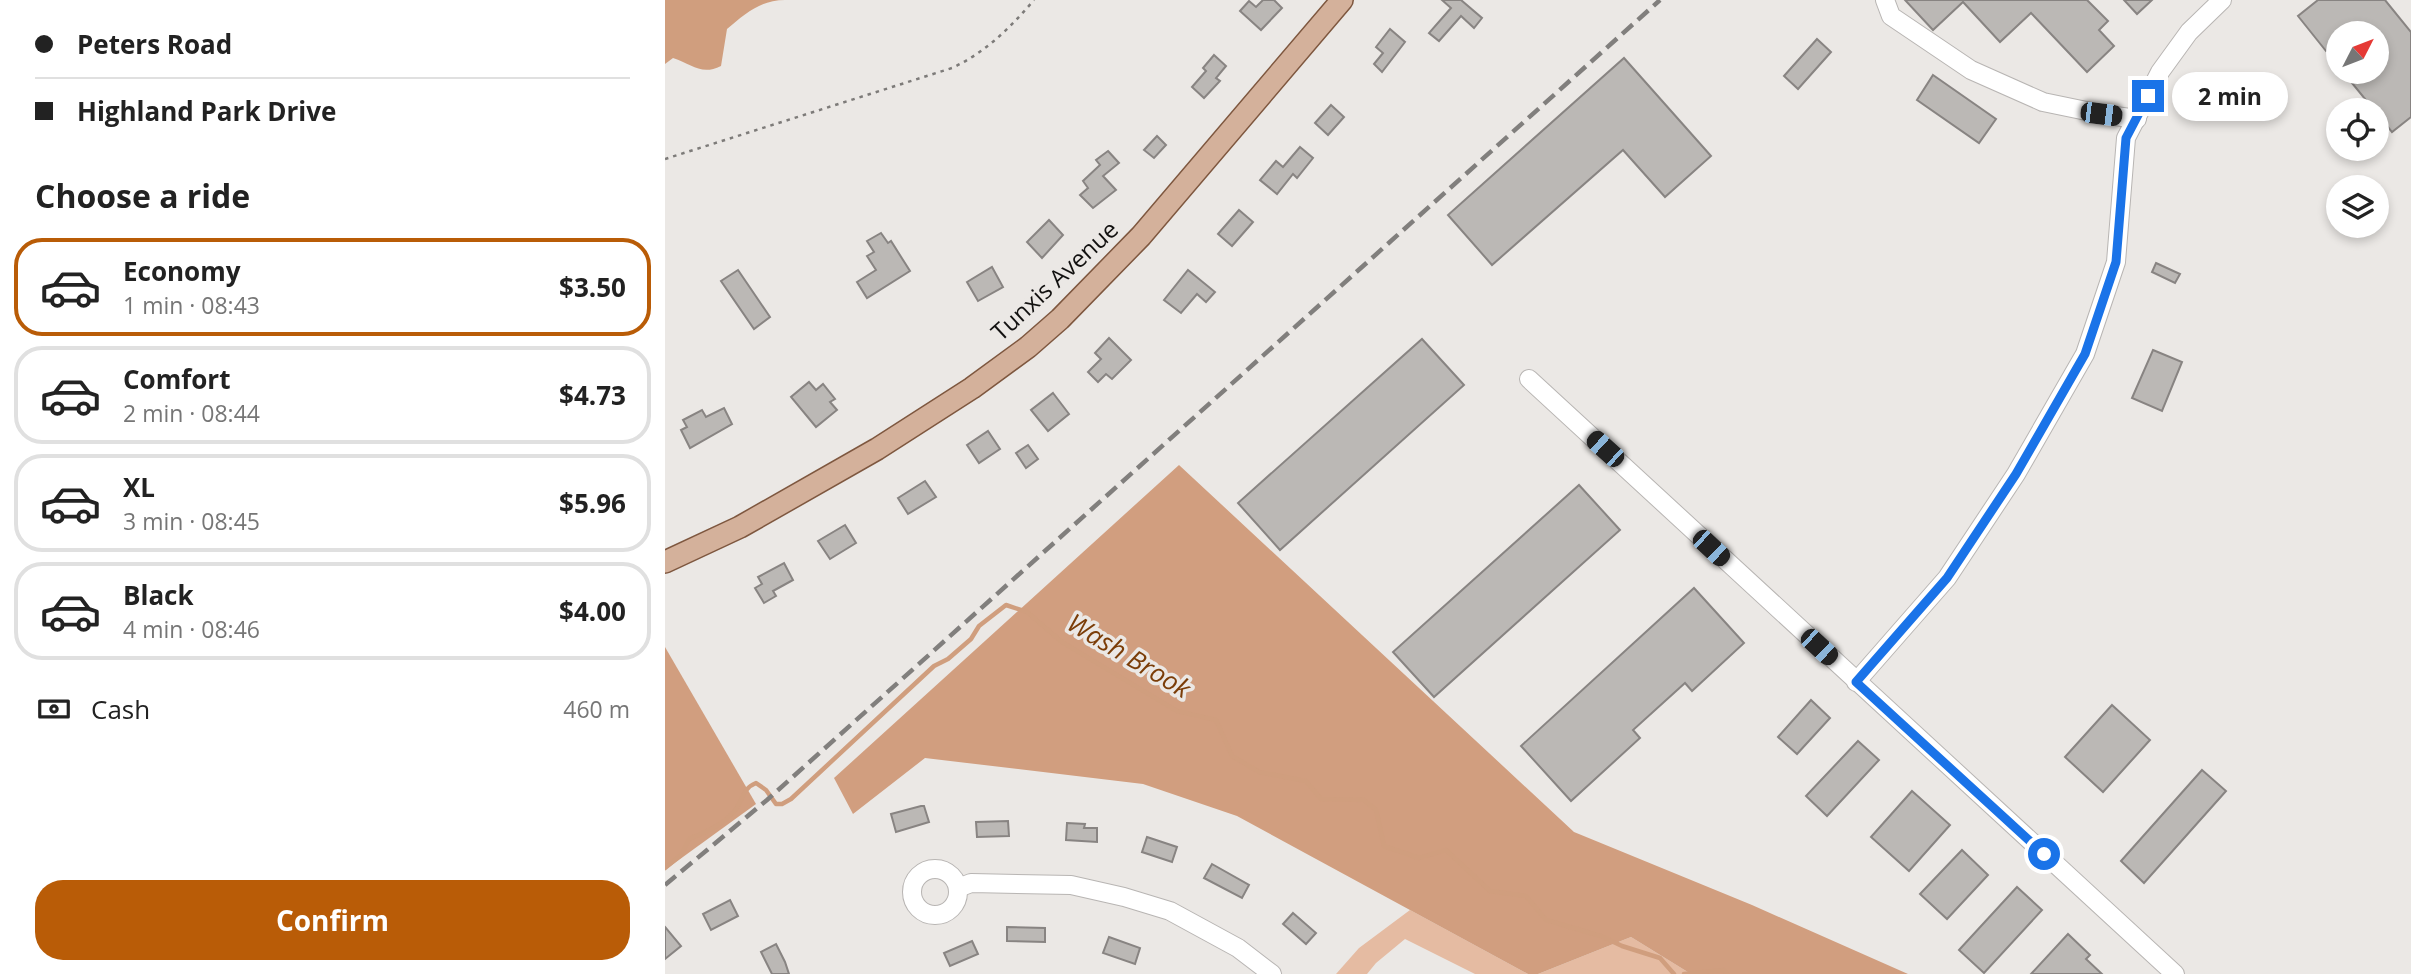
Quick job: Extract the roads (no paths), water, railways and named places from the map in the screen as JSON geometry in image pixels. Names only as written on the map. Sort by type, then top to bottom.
[{"type":"main road","name":"Tunxis Avenue","points":[[665,562],[740,527],[877,449],[972,388],[1028,347],[1060,319],[1132,246],[1342,0]]},
{"type":"street","points":[[1885,0],[1891,16],[1971,69],[2043,102],[2137,119]]},
{"type":"street","points":[[1856,682],[1947,578],[2016,474],[2085,354],[2116,262],[2126,138],[2161,72],[2189,32],[2222,0]]},
{"type":"street","points":[[1529,379],[2175,974]]},
{"type":"street","points":[[958,888],[971,883],[1071,885],[1124,897],[1170,911],[1192,922],[1238,948],[1272,974]]},
{"type":"waterway","name":"Wash Brook","points":[[665,868],[681,855],[689,839],[715,827],[732,814],[752,785],[756,783],[766,790],[776,804],[791,799],[934,666],[948,659],[971,639],[979,626],[1006,605],[1027,612],[1062,642],[1177,711],[1216,720],[1232,756],[1259,772],[1306,781],[1321,799],[1364,800],[1376,810],[1384,846],[1419,858],[1446,850],[1490,891],[1526,896],[1546,920],[1601,936],[1660,958],[1674,974]]},
{"type":"waterway","name":"Wash Brook","points":[[1684,974],[1724,970],[1727,974]]},
{"type":"railway","points":[[665,885],[767,800],[1660,0]]}]
